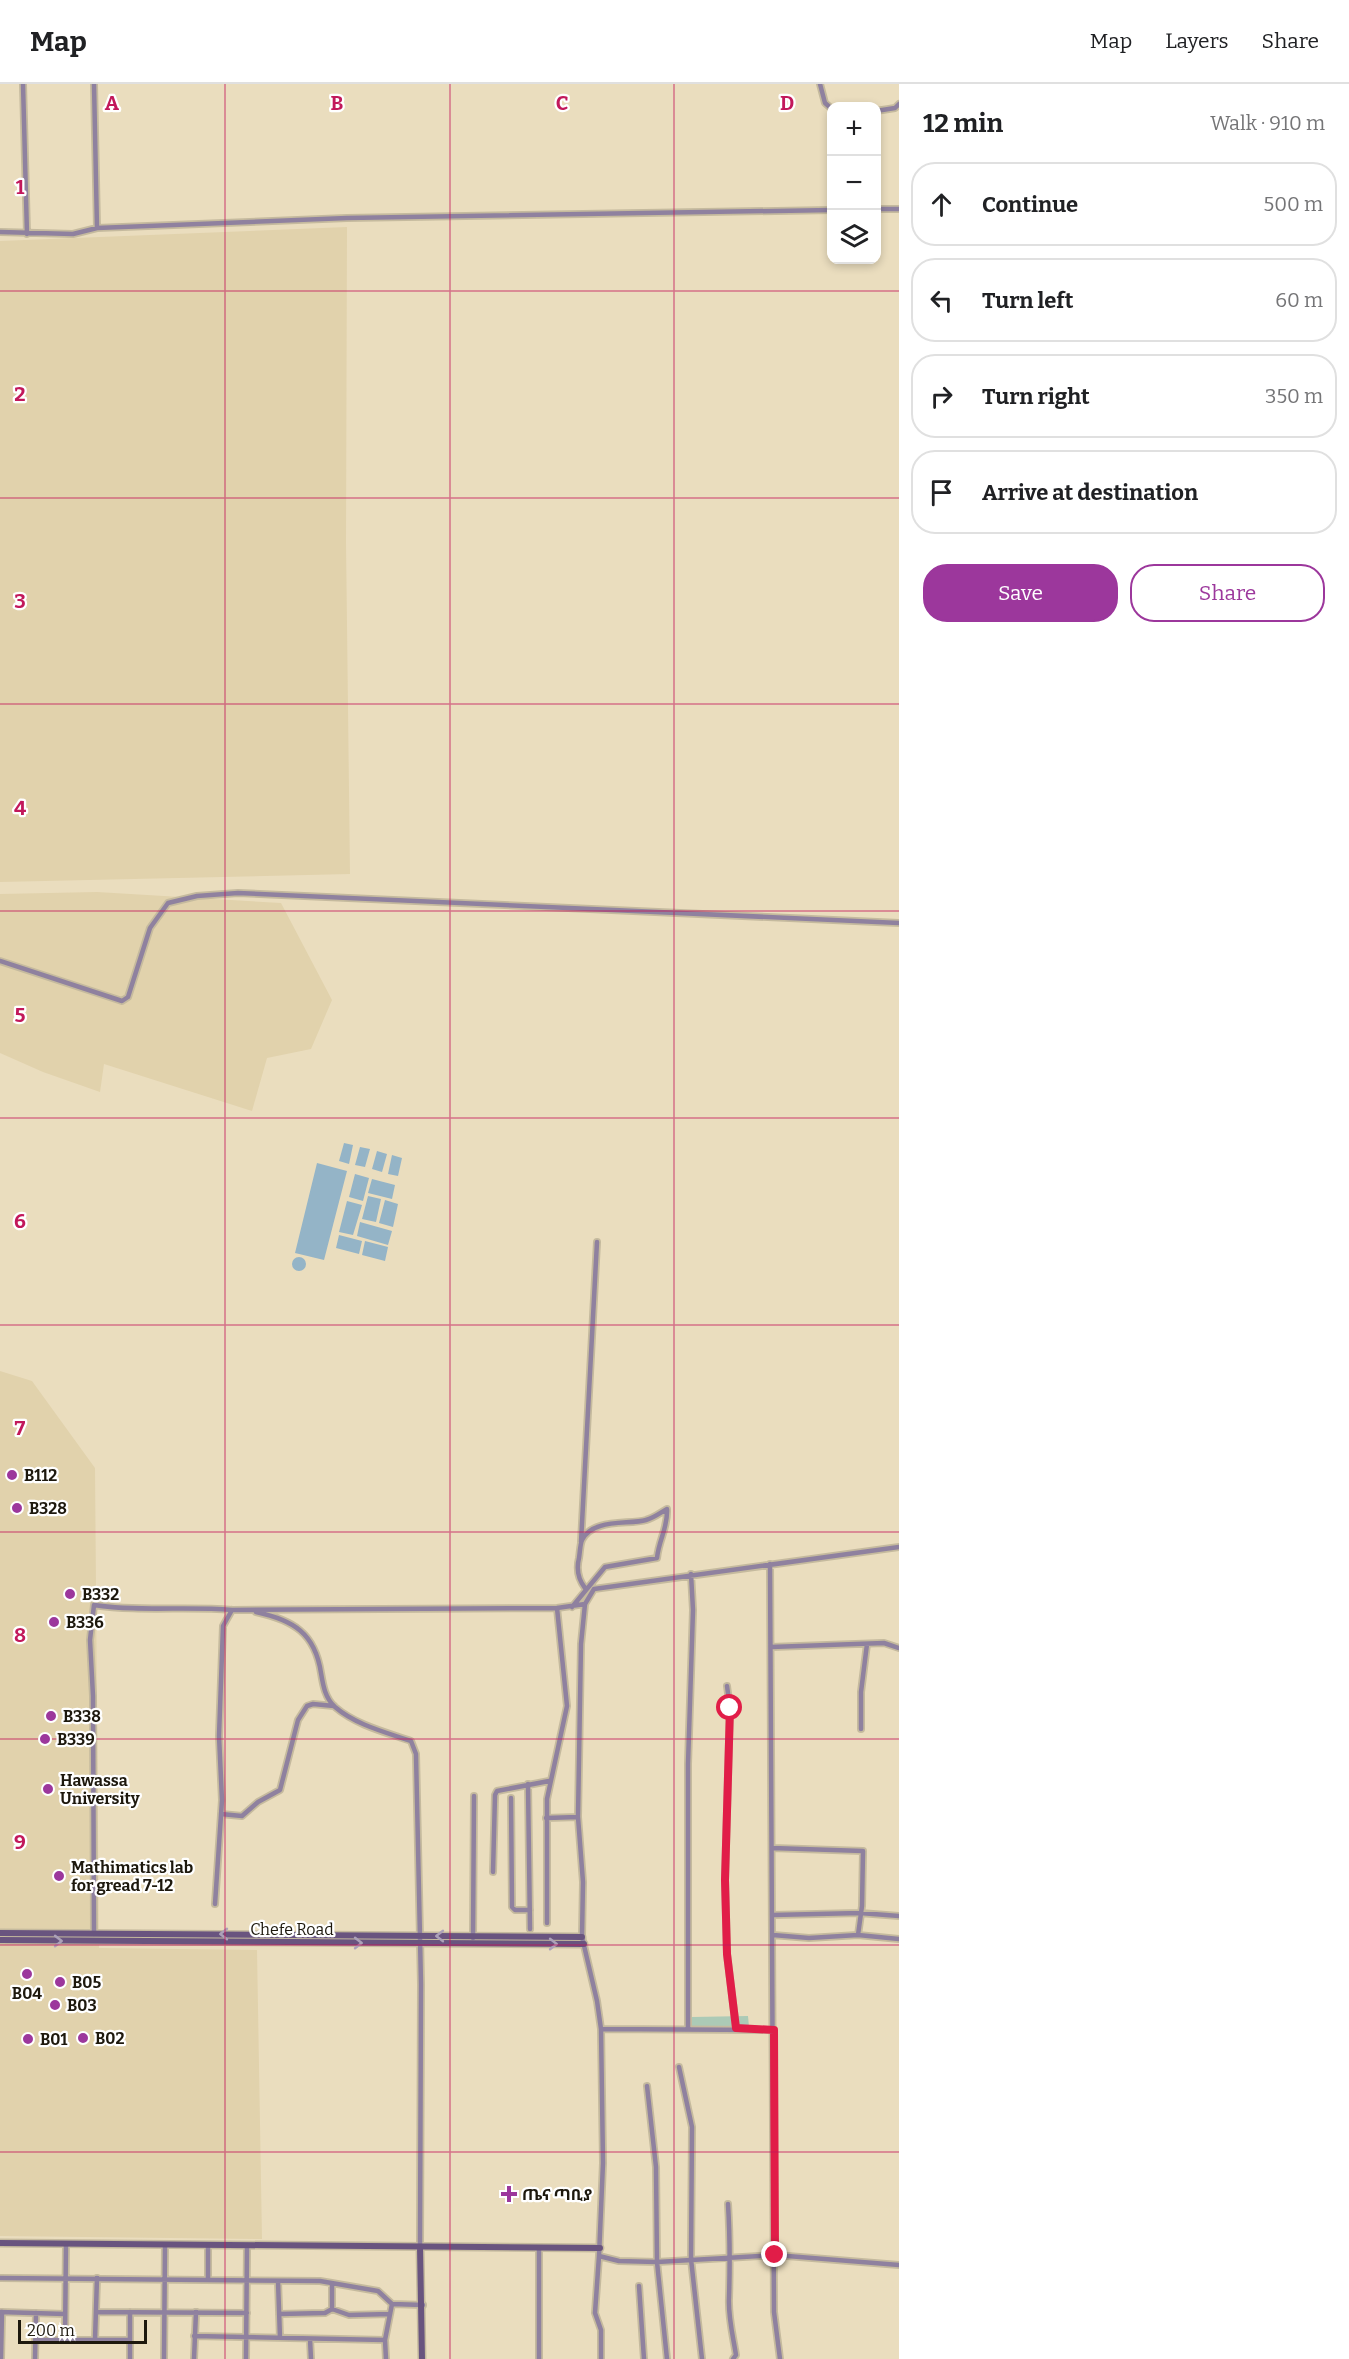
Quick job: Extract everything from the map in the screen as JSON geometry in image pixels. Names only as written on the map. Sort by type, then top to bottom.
[{"type":"street","points":[[24,84],[27,234]]},
{"type":"street","points":[[94,84],[97,228]]},
{"type":"street","points":[[820,84],[827,106]]},
{"type":"street","points":[[881,110],[898,107]]},
{"type":"street","points":[[881,209],[899,209]]},
{"type":"street","points":[[0,232],[73,234],[97,228],[347,218],[827,210]]},
{"type":"street","points":[[0,961],[122,1002],[128,997],[150,928],[168,903],[197,896],[238,893],[899,922]]},
{"type":"street","points":[[585,1588],[579,1581],[577,1566],[581,1542],[597,1242]]},
{"type":"street","points":[[572,1607],[585,1588],[605,1567],[657,1558],[659,1540],[666,1531],[667,1509],[649,1520],[622,1521],[591,1530],[581,1542]]},
{"type":"street","points":[[601,2359],[601,2330],[595,2313],[603,2163],[601,2029],[582,1936],[583,1882],[578,1817],[580,1655],[585,1604],[594,1589],[599,1587],[899,1547]]},
{"type":"street","points":[[770,1564],[774,2312],[780,2359]]},
{"type":"street","points":[[688,2028],[688,1764],[693,1610],[691,1575]]},
{"type":"street","points":[[94,1934],[93,1696],[90,1640],[94,1605],[136,1610],[192,1607],[247,1610],[557,1608],[585,1604]]},
{"type":"street","points":[[547,1923],[546,1818],[549,1781],[567,1706],[557,1608]]},
{"type":"street","points":[[215,1904],[221,1814],[219,1736],[223,1623],[232,1610]]},
{"type":"street","points":[[247,1610],[289,1623],[310,1640],[317,1654],[323,1688],[334,1706]]},
{"type":"street","points":[[861,1729],[861,1692],[867,1644]]},
{"type":"street","points":[[771,1647],[890,1644],[899,1648]]},
{"type":"street","points":[[727,1686],[730,1708],[726,1914],[731,2007],[736,2028]]},
{"type":"street","points":[[221,1814],[242,1816],[258,1802],[280,1790],[302,1712],[313,1704],[334,1706],[374,1729],[412,1742],[417,1776],[420,1944],[422,2359]]},
{"type":"street","points":[[493,1872],[497,1791],[549,1781]]},
{"type":"street","points":[[528,1784],[530,1929]]},
{"type":"street","points":[[473,1944],[474,1796]]},
{"type":"street","points":[[511,1798],[512,1907],[515,1910],[530,1910]]},
{"type":"street","points":[[546,1818],[578,1817]]},
{"type":"street","points":[[772,1848],[863,1851],[858,1935]]},
{"type":"street","points":[[773,1915],[860,1913],[899,1916]]},
{"type":"street","name":"Chefe Road","points":[[0,1933],[582,1936]]},
{"type":"street","points":[[772,1935],[809,1938],[858,1935],[899,1939]]},
{"type":"street","name":"Chefe Road","points":[[0,1940],[584,1944]]},
{"type":"street","points":[[601,2029],[774,2030]]},
{"type":"street","points":[[679,2067],[692,2127],[691,2259],[702,2359]]},
{"type":"street","points":[[647,2086],[656,2167],[657,2262],[667,2359]]},
{"type":"street","points":[[728,2204],[731,2257],[728,2268],[731,2278],[729,2297],[734,2359]]},
{"type":"street","points":[[0,2243],[600,2248]]},
{"type":"street","points":[[65,2340],[66,2244]]},
{"type":"street","points":[[164,2359],[165,2246]]},
{"type":"street","points":[[208,2246],[208,2280]]},
{"type":"street","points":[[246,2359],[247,2246]]},
{"type":"street","points":[[539,2248],[539,2359]]},
{"type":"street","points":[[599,2256],[619,2261],[657,2262],[775,2255],[899,2265]]},
{"type":"street","points":[[0,2278],[332,2283],[378,2291],[392,2304],[423,2305]]},
{"type":"street","points":[[95,2340],[97,2278]]},
{"type":"street","points":[[278,2281],[280,2338]]},
{"type":"street","points":[[332,2283],[332,2309]]},
{"type":"street","points":[[639,2286],[644,2359]]},
{"type":"street","points":[[386,2359],[385,2340],[392,2304]]},
{"type":"street","points":[[279,2314],[325,2313],[332,2309],[349,2315],[390,2314]]},
{"type":"street","points":[[1,2359],[1,2312],[65,2314]]},
{"type":"street","points":[[96,2312],[247,2313]]},
{"type":"street","points":[[130,2312],[130,2359]]},
{"type":"street","points":[[194,2359],[196,2312]]},
{"type":"street","points":[[35,2359],[36,2313]]},
{"type":"street","points":[[194,2336],[385,2340]]},
{"type":"street","points":[[310,2339],[311,2359]]},
{"type":"street","points":[[35,2340],[130,2340]]},
{"type":"shaded area","points":[[347,227],[346,542],[350,874],[0,882],[0,241]]},
{"type":"shaded area","points":[[97,892],[281,903],[332,1000],[311,1049],[267,1058],[252,1111],[104,1064],[100,1092],[43,1072],[0,1053],[0,894]]},
{"type":"shaded area","name":"Hawassa University","points":[[0,1371],[32,1381],[95,1468],[99,1948],[257,1950],[262,2239],[0,2236]]},
{"type":"green space","points":[[748,2016],[749,2027],[692,2027],[692,2017]]},
{"type":"water","points":[[344,1143],[353,1145],[349,1164],[339,1161]]},
{"type":"water","points":[[360,1147],[370,1149],[365,1167],[355,1165]]},
{"type":"water","points":[[377,1151],[387,1154],[382,1172],[372,1169]]},
{"type":"water","points":[[392,1155],[402,1158],[398,1176],[388,1174]]},
{"type":"water","points":[[317,1163],[347,1171],[324,1260],[295,1253]]},
{"type":"water","points":[[355,1174],[369,1178],[363,1201],[349,1197]]},
{"type":"water","points":[[372,1179],[395,1185],[392,1199],[368,1193]]},
{"type":"water","points":[[368,1196],[381,1199],[376,1222],[362,1219]]},
{"type":"water","points":[[385,1200],[398,1204],[393,1227],[379,1223]]},
{"type":"water","points":[[347,1201],[362,1205],[353,1235],[339,1232]]},
{"type":"water","points":[[360,1222],[392,1231],[388,1245],[357,1236]]},
{"type":"water","points":[[339,1235],[362,1241],[359,1254],[336,1248]]},
{"type":"water","points":[[365,1241],[388,1247],[385,1261],[362,1255]]},
{"type":"water","points":[[296,1257],[302,1257],[306,1264],[302,1271],[296,1271],[292,1267],[292,1261]]},
{"type":"place","name":"B112","points":[[12,1475]]},
{"type":"place","name":"B328","points":[[17,1508]]},
{"type":"place","name":"B332","points":[[70,1594]]},
{"type":"place","name":"B336","points":[[54,1622]]},
{"type":"place","name":"B338","points":[[51,1716]]},
{"type":"place","name":"B339","points":[[45,1739]]},
{"type":"place","name":"Hawassa University","points":[[48,1789]]},
{"type":"place","name":"Mathimatics lab for gread 7-12","points":[[59,1876]]},
{"type":"place","name":"B04","points":[[27,1974]]},
{"type":"place","name":"B05","points":[[60,1982]]},
{"type":"place","name":"B03","points":[[55,2005]]},
{"type":"place","name":"B02","points":[[83,2038]]},
{"type":"place","name":"B01","points":[[28,2039]]},
{"type":"place","name":"ጤና ጣቢያ","points":[[509,2194]]},
{"type":"route","points":[[730,1708],[725,1880],[731,2007],[736,2028],[774,2030],[775,2255]]}]
